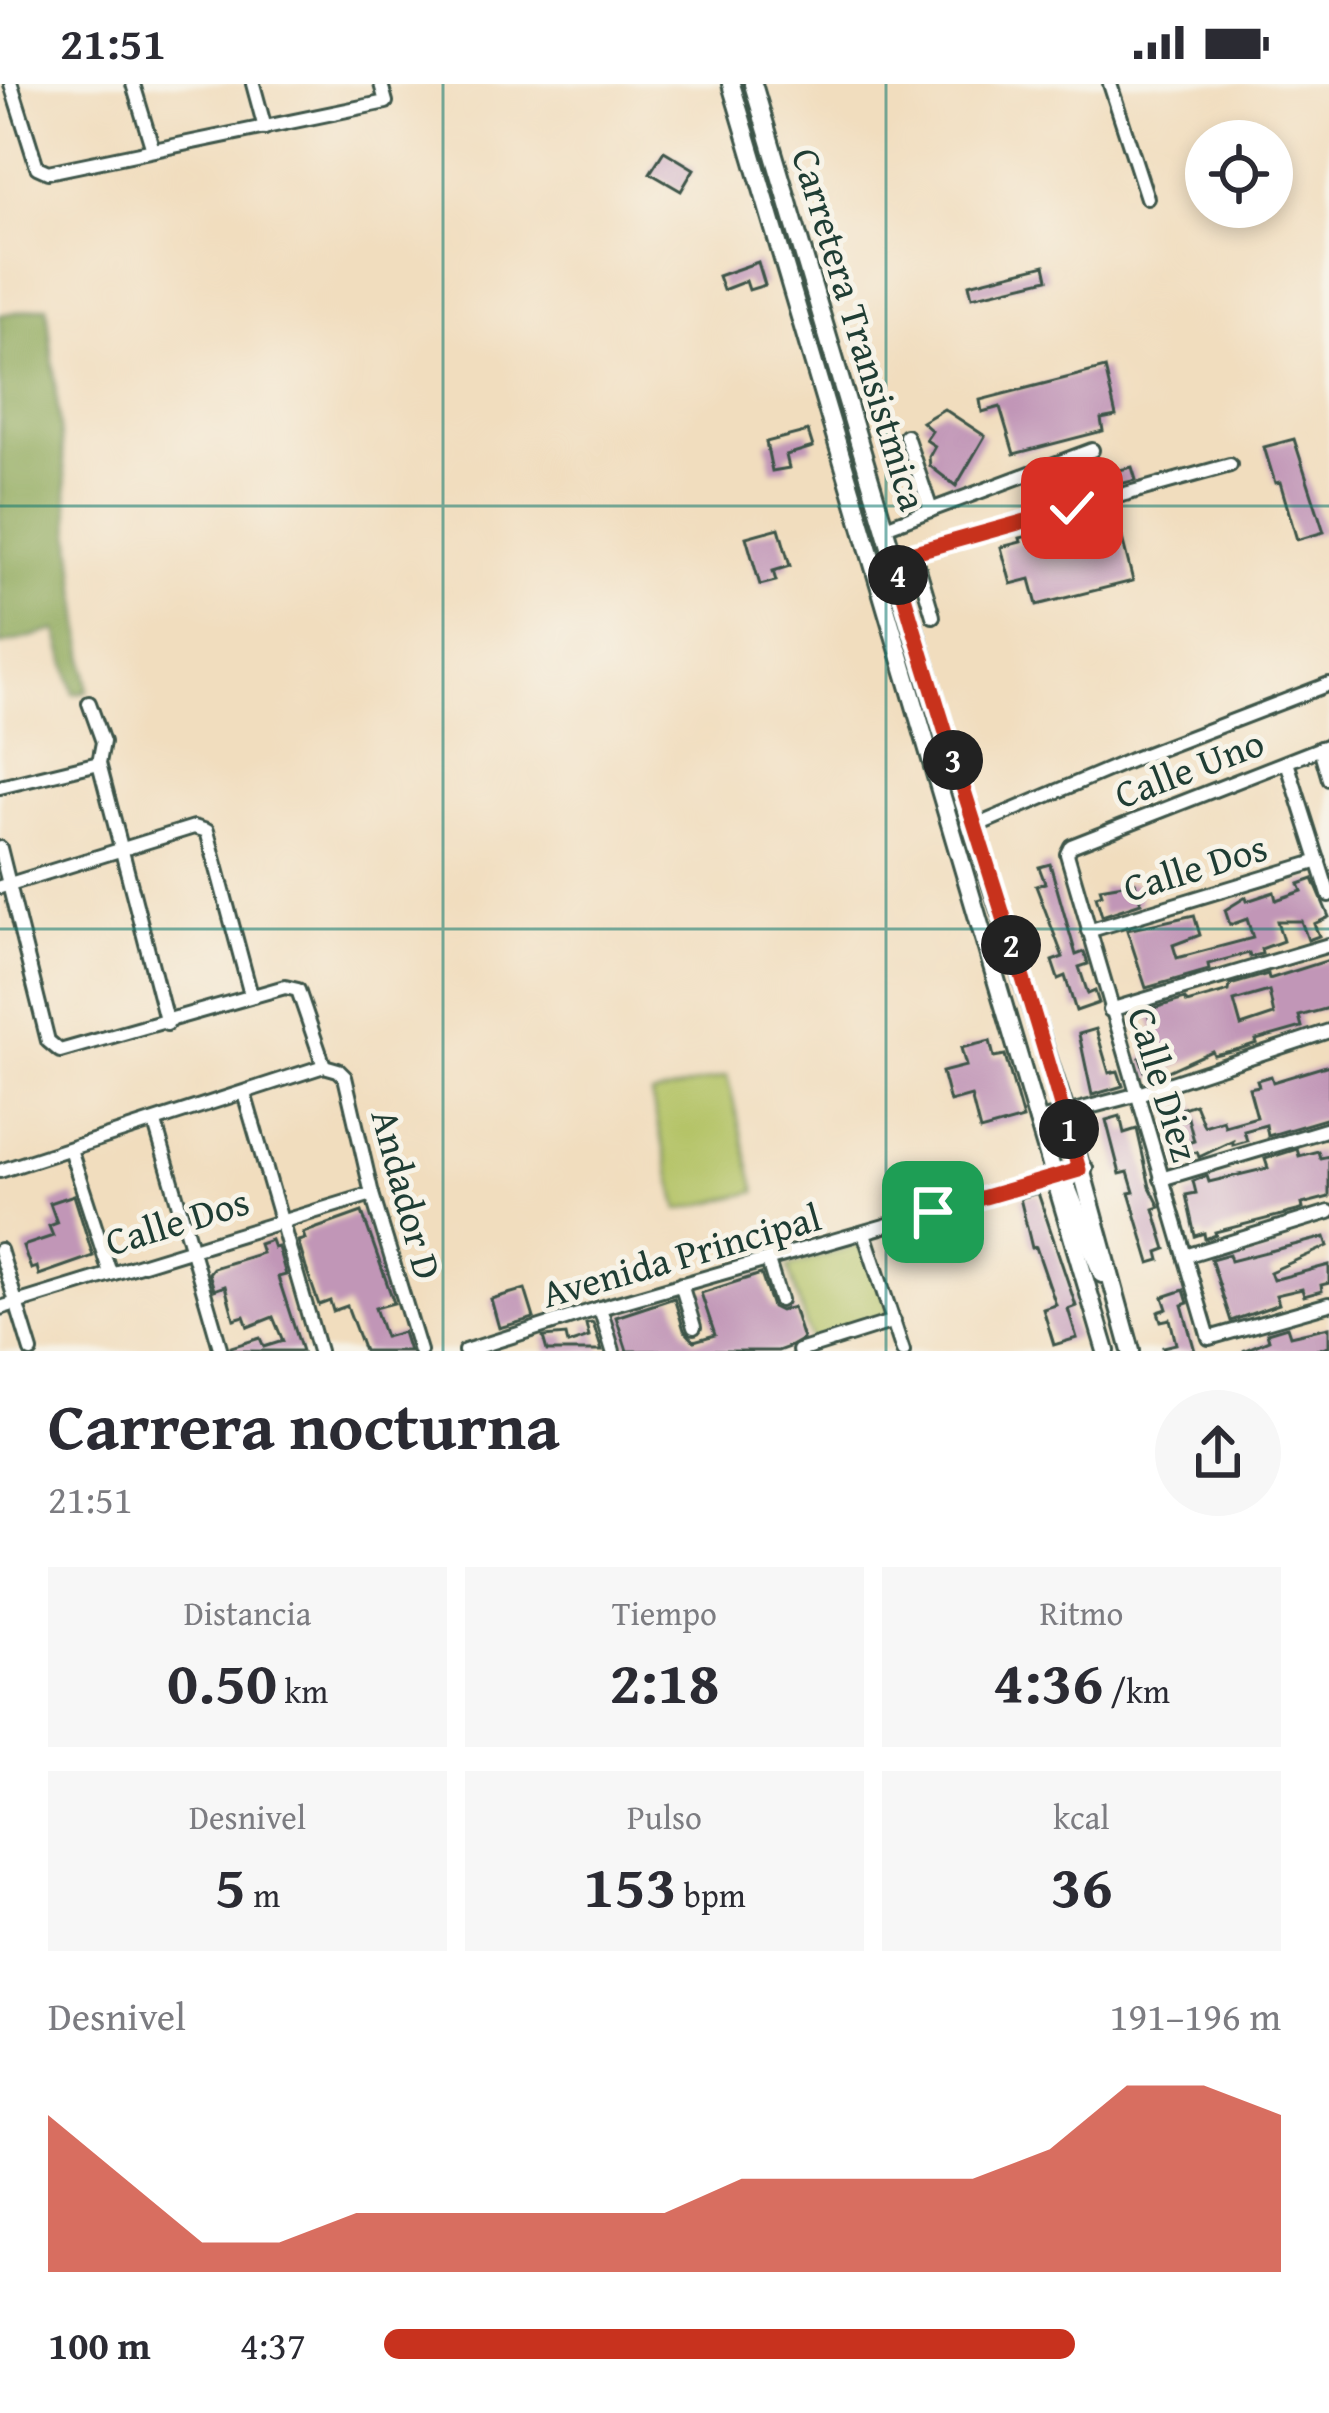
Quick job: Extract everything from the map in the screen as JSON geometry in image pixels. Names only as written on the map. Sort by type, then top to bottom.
[{"type":"main road","name":"Carretera Transistmica","points":[[731,84],[1106,1351]]},
{"type":"main road","name":"Carretera Transistmica","points":[[753,84],[973,827],[1066,1114]]},
{"type":"main road","points":[[1002,1001],[1012,1015],[1041,1098],[1077,1124],[1084,1169],[1116,1263],[1114,1289],[1131,1351]]},
{"type":"main road","points":[[1052,1177],[1066,1184],[1096,1267],[1114,1289]]},
{"type":"street","points":[[11,84],[37,167],[48,172],[386,102],[381,84]]},
{"type":"street","points":[[133,84],[154,150]]},
{"type":"street","points":[[253,84],[265,128]]},
{"type":"street","points":[[1110,84],[1147,198]]},
{"type":"street","points":[[906,436],[931,510]]},
{"type":"street","points":[[885,527],[1092,450]]},
{"type":"street","points":[[893,558],[1230,465]]},
{"type":"street","points":[[914,552],[933,616]]},
{"type":"street","points":[[973,827],[1329,684]]},
{"type":"street","points":[[89,703],[104,742],[99,764],[167,1024]]},
{"type":"street","points":[[1325,747],[1329,779]]},
{"type":"street","name":"Calle Uno","points":[[1071,846],[1325,747]]},
{"type":"street","points":[[1287,762],[1329,895]]},
{"type":"street","points":[[0,787],[99,764]]},
{"type":"street","points":[[0,848],[4,885],[48,1042],[60,1051],[167,1024],[251,994],[207,831],[194,827],[4,885]]},
{"type":"street","name":"Calle Diez","points":[[1071,846],[1067,854],[1110,1010],[1209,1338],[1329,1304]]},
{"type":"street","name":"Calle Dos","points":[[1088,931],[1319,861]]},
{"type":"street","points":[[1110,1010],[1329,945]]},
{"type":"street","name":"Andador D","points":[[251,994],[298,990],[324,1066],[345,1077],[372,1194],[420,1351]]},
{"type":"street","points":[[1036,1121],[1136,1095],[1329,1031]]},
{"type":"street","points":[[0,1171],[324,1066]]},
{"type":"street","points":[[244,1093],[319,1351]]},
{"type":"street","points":[[155,1123],[220,1351]]},
{"type":"street","points":[[1161,1179],[1329,1129]]},
{"type":"street","points":[[70,1149],[110,1273]]},
{"type":"street","name":"Avenida Principal","points":[[465,1351],[504,1346],[600,1307],[1084,1169]]},
{"type":"street","name":"Calle Dos","points":[[0,1309],[372,1194]]},
{"type":"street","points":[[1185,1256],[1329,1212]]},
{"type":"street","points":[[864,1233],[903,1351]]},
{"type":"street","points":[[0,1250],[31,1351]]},
{"type":"street","points":[[767,1261],[780,1300]]},
{"type":"street","points":[[681,1284],[694,1327]]},
{"type":"street","points":[[600,1307],[613,1351]]},
{"type":"street","points":[[799,1351],[894,1321]]},
{"type":"green space","points":[[47,306],[88,691],[74,694],[57,630],[0,645],[0,315]]},
{"type":"green space","points":[[727,1076],[756,1192],[679,1210],[651,1095]]},
{"type":"green space","points":[[867,1242],[892,1320],[812,1345],[788,1267]]},
{"type":"building","points":[[664,151],[694,169],[681,191],[650,173]]},
{"type":"building","points":[[758,262],[765,285],[749,290],[746,281],[723,290],[718,276]]},
{"type":"building","points":[[1045,265],[1048,279],[972,297],[969,284]]},
{"type":"building","points":[[1105,368],[1116,416],[1101,419],[1103,431],[1014,454],[1000,407],[982,412],[980,400]]},
{"type":"building","points":[[944,409],[985,436],[956,486],[930,466],[935,446],[926,440],[932,431],[922,422]]},
{"type":"building","points":[[808,431],[813,447],[786,455],[789,468],[772,471],[766,442]]},
{"type":"building","points":[[1294,439],[1324,532],[1297,540],[1264,447]]},
{"type":"building","points":[[1132,467],[1136,480],[1073,496],[1069,482]]},
{"type":"building","points":[[1116,514],[1133,581],[1037,605],[1030,579],[1011,584],[1001,547]]},
{"type":"building","points":[[779,528],[790,566],[773,571],[776,581],[760,585],[746,537]]},
{"type":"building","points":[[1050,864],[1076,955],[1084,952],[1086,957],[1088,964],[1079,967],[1088,994],[1095,991],[1099,1003],[1076,1011],[1065,976],[1058,979],[1052,961],[1063,957],[1036,886],[1045,883],[1039,867]]},
{"type":"building","points":[[1313,879],[1329,917],[1314,924],[1319,936],[1308,940],[1301,921],[1277,921],[1283,941],[1261,949],[1262,954],[1208,964],[1209,970],[1146,988],[1127,930],[1194,915],[1200,935],[1173,945],[1177,958],[1253,938],[1247,919],[1230,925],[1225,910],[1246,897],[1247,901],[1274,892],[1276,900],[1302,891],[1299,884]]},
{"type":"building","points":[[1135,882],[1141,903],[1102,916],[1096,896],[1102,894],[1100,888]]},
{"type":"building","points":[[1329,960],[1329,1008],[1299,1016],[1302,1027],[1239,1049],[1214,1055],[1212,1051],[1148,1080],[1140,1058],[1161,1051],[1147,1010],[1229,991],[1230,985],[1268,974],[1269,979]],"holes":[[[1269,991],[1274,1015],[1241,1026],[1234,1001]]]},
{"type":"building","points":[[1096,1029],[1109,1073],[1118,1071],[1123,1086],[1092,1095],[1079,1034]]},
{"type":"building","points":[[990,1041],[994,1057],[1005,1055],[1023,1119],[980,1131],[971,1096],[950,1102],[942,1072],[966,1066],[961,1048]]},
{"type":"building","points":[[1329,1065],[1329,1118],[1268,1136],[1266,1125],[1244,1131],[1247,1141],[1233,1145],[1233,1141],[1199,1157],[1197,1152],[1187,1154],[1184,1144],[1194,1141],[1188,1118],[1181,1121],[1177,1110],[1195,1104],[1204,1126],[1257,1117],[1249,1088],[1259,1086],[1257,1080],[1271,1076],[1273,1082]]},
{"type":"building","points":[[1120,1116],[1124,1133],[1137,1129],[1150,1187],[1160,1207],[1154,1209],[1166,1249],[1158,1252],[1160,1260],[1150,1263],[1129,1193],[1134,1192],[1128,1172],[1120,1174],[1106,1120]]},
{"type":"building","points":[[1297,1149],[1299,1156],[1318,1151],[1320,1158],[1329,1156],[1329,1197],[1205,1239],[1204,1233],[1195,1236],[1186,1195],[1196,1193],[1193,1181],[1207,1176],[1209,1182],[1268,1168],[1265,1159]]},
{"type":"building","points":[[1038,1193],[1076,1306],[1068,1309],[1077,1338],[1054,1345],[1043,1309],[1056,1305],[1036,1247],[1032,1248],[1020,1198]]},
{"type":"building","points":[[74,1195],[93,1256],[39,1275],[37,1267],[31,1269],[23,1246],[53,1236],[49,1226],[57,1223],[50,1203]]},
{"type":"building","points":[[362,1212],[394,1303],[375,1308],[385,1337],[403,1332],[409,1351],[364,1351],[347,1306],[333,1311],[330,1301],[319,1305],[306,1268],[298,1241],[305,1239],[303,1233]]},
{"type":"building","points":[[1325,1237],[1328,1246],[1270,1272],[1273,1280],[1329,1265],[1329,1283],[1321,1285],[1322,1291],[1304,1296],[1302,1289],[1276,1295],[1279,1304],[1231,1321],[1211,1259],[1229,1254],[1231,1261]]},
{"type":"building","points":[[271,1240],[278,1247],[286,1275],[278,1277],[302,1351],[231,1351],[231,1347],[260,1338],[264,1347],[283,1341],[273,1317],[248,1327],[244,1316],[234,1319],[225,1286],[214,1290],[209,1273],[262,1253],[259,1244]]},
{"type":"building","points":[[761,1274],[772,1307],[780,1311],[793,1307],[803,1339],[778,1351],[627,1351],[616,1317],[674,1298],[684,1330],[694,1341],[715,1335],[701,1293]]},
{"type":"building","points":[[525,1289],[534,1318],[499,1328],[491,1299]]},
{"type":"building","points":[[1184,1290],[1188,1303],[1182,1305],[1195,1351],[1164,1351],[1163,1347],[1176,1344],[1170,1319],[1161,1321],[1158,1312],[1167,1309],[1163,1297]]},
{"type":"building","points":[[593,1323],[602,1351],[547,1351],[543,1337],[566,1335],[568,1344],[589,1337],[586,1324]]},
{"type":"building","points":[[1287,1327],[1290,1336],[1329,1327],[1329,1346],[1311,1351],[1243,1351],[1269,1340],[1267,1333]]},
{"type":"route","points":[[933,1212],[1079,1170],[1066,1114],[893,558],[1072,508]]}]
